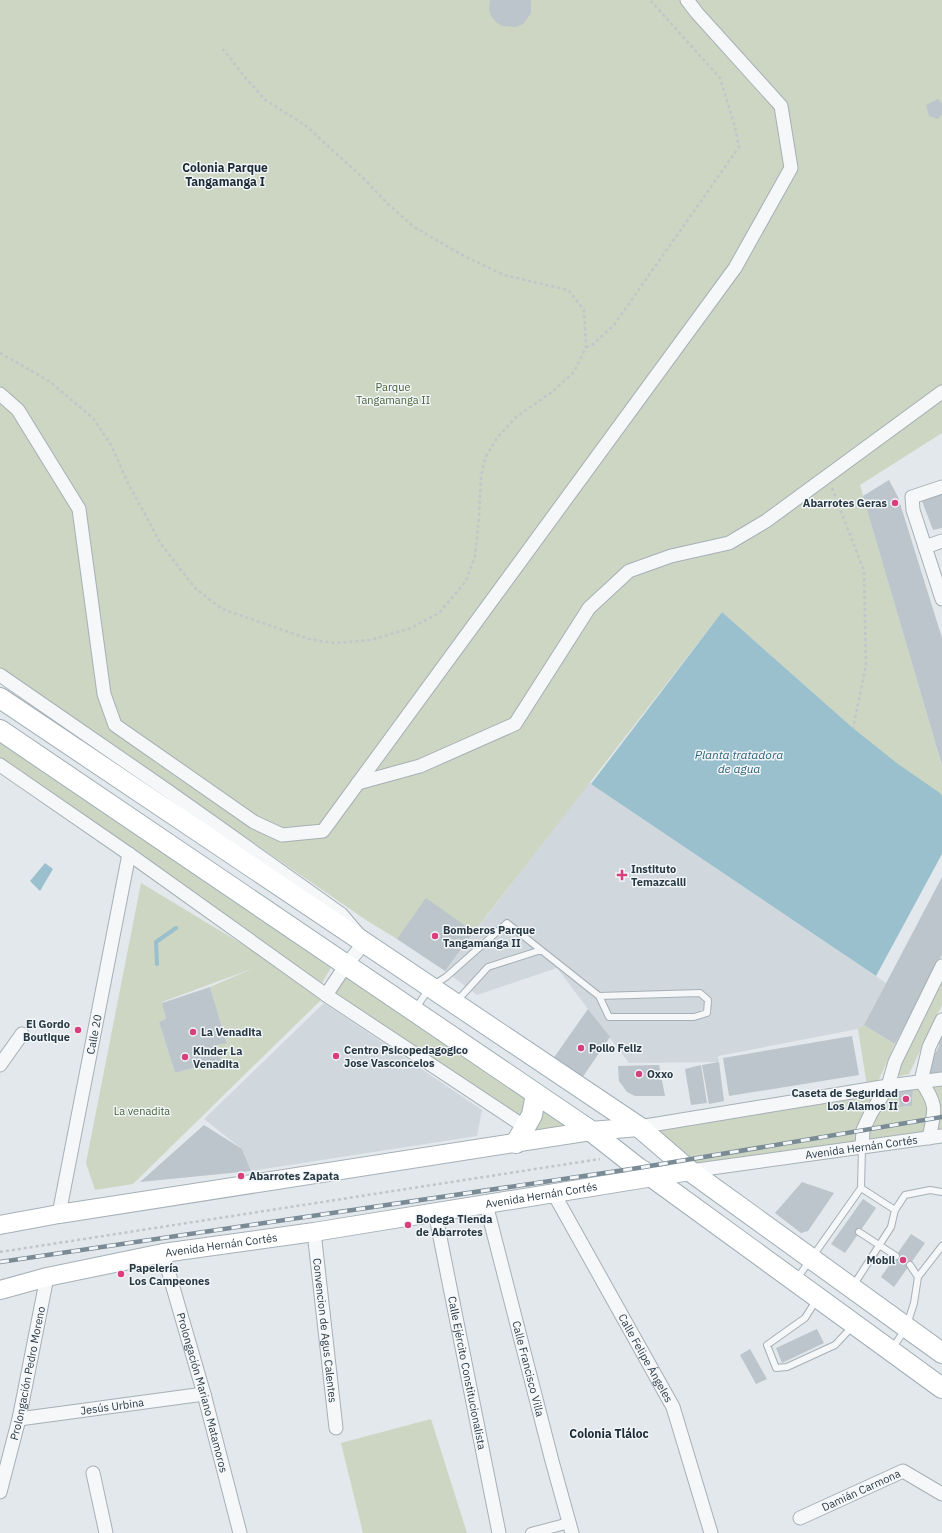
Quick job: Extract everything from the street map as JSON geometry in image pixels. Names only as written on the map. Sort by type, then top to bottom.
[{"type":"main road","points":[[0,698],[163,797],[365,942],[639,1127],[690,1171],[942,1353]]},
{"type":"main road","points":[[0,730],[591,1131],[638,1168],[942,1388]]},
{"type":"main road","points":[[520,1135],[532,1115],[536,1094]]},
{"type":"main road","points":[[0,1225],[520,1135],[639,1127]]},
{"type":"main road","name":"Avenida Hernán Cortés","points":[[0,1290],[46,1277],[163,1253],[314,1232],[690,1171]]},
{"type":"street","points":[[0,394],[18,410],[80,509],[104,694],[115,725],[254,822],[282,835],[323,831],[735,268],[791,168],[781,106],[687,0]]},
{"type":"street","points":[[358,783],[420,766],[515,724],[589,608],[630,571],[671,556],[729,543],[766,521],[942,392]]},
{"type":"street","points":[[942,487],[912,497],[913,510],[942,599]]},
{"type":"street","points":[[925,547],[942,541]]},
{"type":"street","points":[[0,675],[163,797]]},
{"type":"street","points":[[0,765],[129,854],[520,1135]]},
{"type":"street","name":"Calle 20","points":[[59,1214],[129,854]]},
{"type":"street","points":[[326,995],[346,965],[365,942]]},
{"type":"street","points":[[862,1147],[863,1130],[871,1113],[888,1086],[895,1062],[942,966]]},
{"type":"street","points":[[936,1137],[934,1109],[931,1096],[921,1081],[930,1047],[942,1020]]},
{"type":"street","points":[[0,1066],[22,1034]]},
{"type":"street","points":[[639,1127],[888,1086],[942,1079]]},
{"type":"street","name":"Avenida Hernán Cortés","points":[[690,1171],[936,1137]]},
{"type":"street","name":"Calle Felipe Ángeles","points":[[554,1194],[673,1407],[711,1533]]},
{"type":"street","name":"Calle Francisco Villa","points":[[486,1204],[570,1528]]},
{"type":"street","name":"Calle Ejército Constitucionalista","points":[[435,1212],[499,1533]]},
{"type":"street","name":"Convencion de Agus Calentes","points":[[314,1232],[336,1428]]},
{"type":"street","name":"Prolongación Mariano Matamoros","points":[[163,1253],[204,1394],[240,1533]]},
{"type":"street","name":"Prolongación Pedro Moreno","points":[[0,1492],[19,1419],[46,1277]]},
{"type":"street","name":"Jesús Urbina","points":[[19,1419],[204,1394]]},
{"type":"street","name":"Damián Carmona","points":[[800,1518],[903,1471],[942,1494]]},
{"type":"street","points":[[93,1473],[106,1533]]},
{"type":"street","points":[[531,1533],[570,1528]]},
{"type":"lane","points":[[414,1011],[430,987],[446,977],[507,923],[599,996],[609,1017],[694,1017],[707,1013],[708,1000],[700,993],[599,996]]},
{"type":"lane","points":[[455,1003],[488,967],[541,950]]},
{"type":"lane","points":[[796,1281],[861,1188],[862,1147]]},
{"type":"lane","points":[[861,1188],[895,1210]]},
{"type":"lane","points":[[852,1287],[891,1227],[895,1210],[905,1194],[930,1190],[942,1192]]},
{"type":"lane","points":[[838,1220],[845,1224]]},
{"type":"lane","points":[[859,1232],[896,1256]]},
{"type":"lane","points":[[891,1351],[906,1328],[914,1304],[918,1277],[942,1246]]},
{"type":"lane","points":[[910,1265],[918,1277]]},
{"type":"lane","points":[[818,1298],[805,1318],[767,1345],[776,1368],[787,1367],[834,1345],[855,1325]]},
{"type":"path","points":[[586,347],[592,345],[614,325],[739,147],[736,127],[720,78],[650,0]]},
{"type":"path","points":[[0,354],[49,381],[93,418],[111,445],[128,483],[161,544],[195,588],[222,609],[309,639],[334,643],[371,640],[411,628],[439,613],[466,580],[475,556],[479,517],[480,477],[485,458],[497,438],[516,417],[552,392],[574,372],[586,347],[584,310],[568,290],[504,275],[466,258],[414,227],[305,125],[264,99],[223,49]]},
{"type":"path","points":[[828,476],[864,570],[866,665],[853,728]]},
{"type":"path","points":[[0,1252],[622,1155]]},
{"type":"shaded area","name":"Instituto Temazcalli","points":[[589,782],[886,983],[864,1025],[858,1029],[718,1056],[719,1062],[629,1063],[557,968],[477,995],[445,971]]},
{"type":"shaded area","name":"Centro Psicopedagogico Jose Vasconcelos","points":[[324,1003],[482,1110],[477,1136],[251,1171],[242,1149],[204,1119]]},
{"type":"green space","name":"Parque Tangamanga II","points":[[0,0],[942,0],[942,433],[860,485],[942,767],[942,800],[853,728],[722,612],[474,932],[397,939],[366,920],[0,668]]},
{"type":"green space","points":[[0,740],[336,959],[322,983],[0,768]]},
{"type":"green space","name":"La venadita","points":[[141,883],[326,995],[133,1184],[95,1190],[86,1163]],"holes":[[[254,968],[210,987],[227,1042],[217,1045],[221,1060],[175,1073],[159,1022],[166,1019],[162,1002]]]},
{"type":"green space","points":[[942,970],[942,1005],[909,1074],[890,1078]]},
{"type":"green space","points":[[345,976],[532,1102],[519,1124],[329,997]]},
{"type":"green space","points":[[864,1025],[895,1044],[876,1086],[867,1086],[858,1029]]},
{"type":"green space","points":[[942,1084],[942,1134],[867,1143],[868,1130],[883,1094],[898,1092],[900,1107],[912,1106],[913,1089]]},
{"type":"green space","points":[[872,1096],[859,1128],[857,1144],[696,1166],[654,1130]]},
{"type":"green space","points":[[542,1104],[572,1125],[527,1135]]},
{"type":"green space","points":[[431,1419],[467,1533],[363,1533],[341,1443]]},
{"type":"water","name":"Planta tratadora de agua","points":[[722,612],[853,728],[898,764],[940,793],[942,796],[942,854],[876,976],[591,784]]},
{"type":"water","points":[[45,863],[53,869],[40,891],[30,881]]},
{"type":"building","points":[[490,0],[531,0],[531,13],[523,24],[516,27],[502,26],[491,16],[489,10]]},
{"type":"building","points":[[938,99],[942,104],[942,114],[938,119],[929,116],[926,105]]},
{"type":"building","points":[[889,480],[898,497],[942,638],[942,766],[863,496]]},
{"type":"building","points":[[942,494],[942,528],[933,530],[922,501]]},
{"type":"building","points":[[942,877],[942,955],[895,1044],[864,1025]]},
{"type":"building","name":"Bomberos Parque Tangamanga II","points":[[426,898],[474,932],[445,971],[397,939]]},
{"type":"building","name":"La Venadita","points":[[210,987],[227,1043],[217,1045],[221,1060],[175,1073],[159,1022],[166,1019],[162,1003]]},
{"type":"building","name":"Pollo Feliz","points":[[588,1009],[610,1037],[582,1078],[553,1059]]},
{"type":"building","points":[[942,1035],[942,1075],[923,1078],[939,1046],[939,1041]]},
{"type":"building","points":[[852,1036],[859,1075],[729,1096],[723,1058]]},
{"type":"building","points":[[719,1062],[724,1101],[709,1104],[702,1065]]},
{"type":"building","name":"Oxxo","points":[[659,1065],[665,1096],[635,1096],[627,1092],[619,1081],[618,1066]]},
{"type":"building","points":[[701,1065],[707,1103],[691,1105],[685,1069]]},
{"type":"building","name":"Caseta de Seguridad Los Alamos II","points":[[913,1089],[912,1106],[900,1107],[898,1092]]},
{"type":"building","points":[[204,1125],[242,1149],[251,1171],[140,1182]]},
{"type":"building","points":[[802,1182],[834,1193],[808,1231],[801,1233],[775,1213]]},
{"type":"building","name":"Mobil","points":[[863,1199],[876,1208],[845,1253],[831,1244]]},
{"type":"building","name":"Mobil","points":[[911,1234],[925,1243],[894,1287],[881,1277]]},
{"type":"building","points":[[817,1329],[824,1343],[782,1363],[776,1348]]},
{"type":"building","points":[[750,1349],[767,1379],[756,1384],[740,1355]]},
{"type":"waterway","points":[[157,964],[156,942],[176,928]]},
{"type":"railway","points":[[0,1262],[638,1168],[942,1117]]},
{"type":"place","name":"Abarrotes Geras","points":[[895,503]]},
{"type":"place","name":"Instituto Temazcalli","points":[[622,875]]},
{"type":"place","name":"Bomberos Parque Tangamanga II","points":[[435,936]]},
{"type":"place","name":"El Gordo Boutique","points":[[78,1030]]},
{"type":"place","name":"La Venadita","points":[[193,1032]]},
{"type":"place","name":"Pollo Feliz","points":[[581,1048]]},
{"type":"place","name":"Centro Psicopedagogico Jose Vasconcelos","points":[[336,1056]]},
{"type":"place","name":"Kinder La Venadita","points":[[185,1057]]},
{"type":"place","name":"Oxxo","points":[[639,1074]]},
{"type":"place","name":"Caseta de Seguridad Los Alamos II","points":[[906,1099]]},
{"type":"place","name":"Abarrotes Zapata","points":[[241,1176]]},
{"type":"place","name":"Bodega Tienda de Abarrotes","points":[[408,1225]]},
{"type":"place","name":"Mobil","points":[[903,1260]]},
{"type":"place","name":"Papelería Los Campeones","points":[[121,1274]]},
{"type":"district","name":"Colonia Parque Tangamanga I","points":[[225,175]]},
{"type":"district","name":"Colonia Tláloc","points":[[609,1434]]}]
